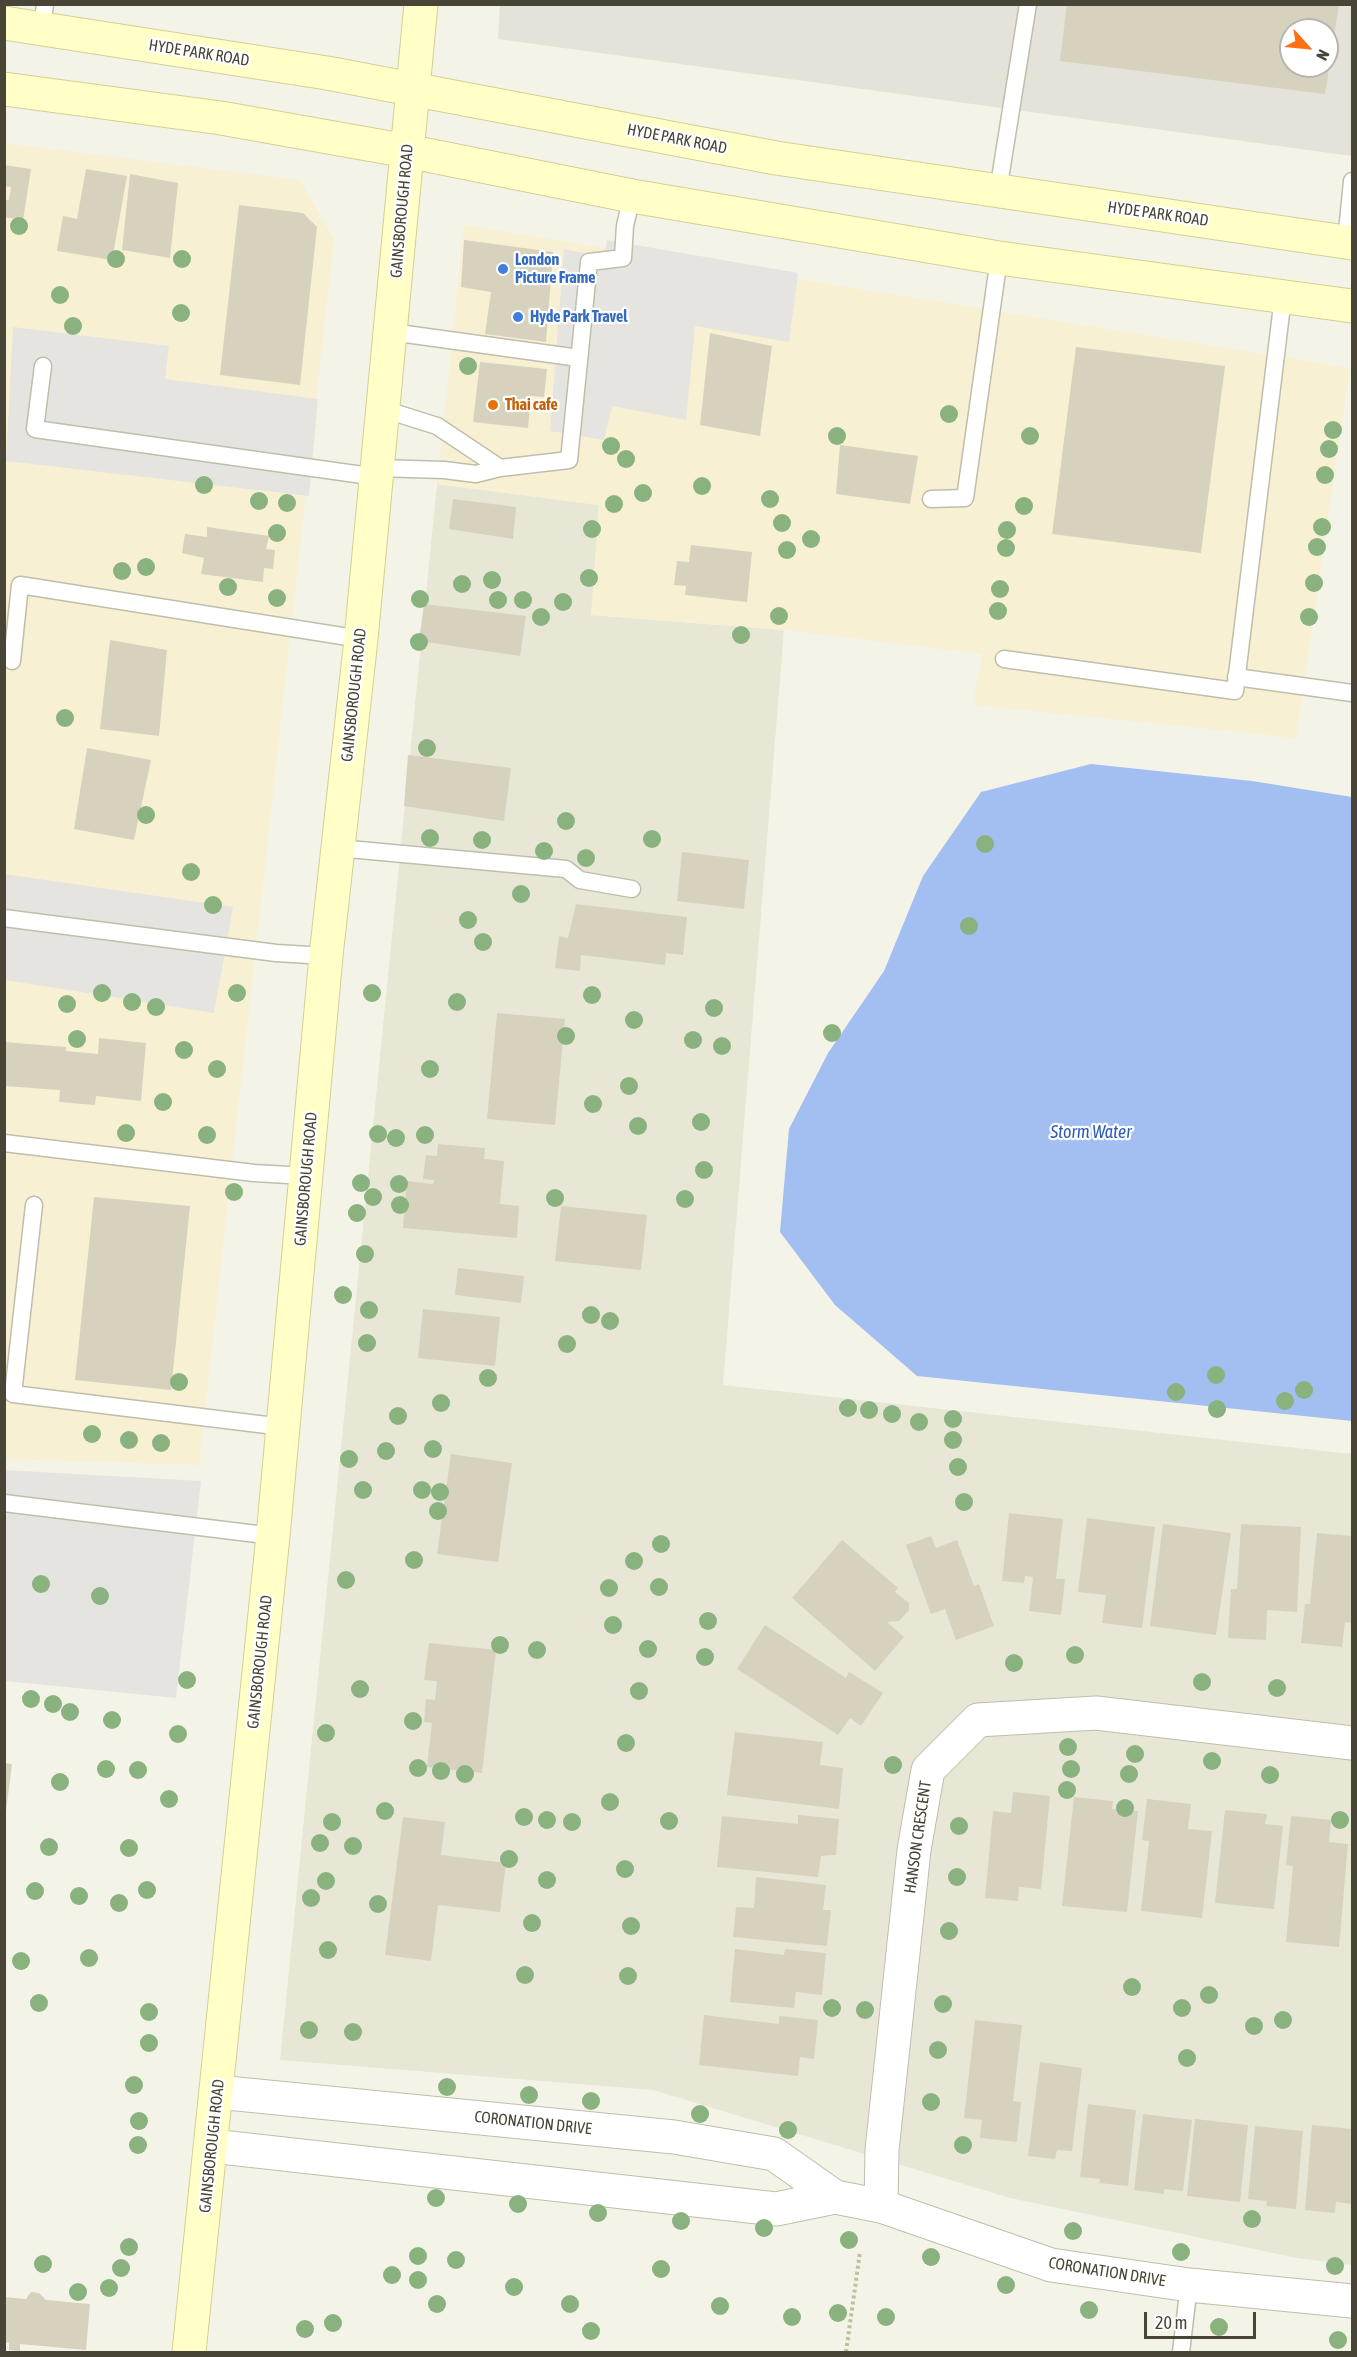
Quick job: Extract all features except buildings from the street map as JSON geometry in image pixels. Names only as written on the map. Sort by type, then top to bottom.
[{"type":"main road","name":"GAINSBOROUGH ROAD","points":[[189,2352],[273,1536],[326,956],[361,639],[421,4]]},
{"type":"main road","name":"HYDE PARK ROAD","points":[[4,23],[43,16],[327,73],[776,158],[1349,242]]},
{"type":"main road","points":[[4,89],[221,117],[632,196],[999,258],[1353,306]]},
{"type":"street","name":"HANSON CRESCENT","points":[[881,2206],[882,2150],[914,1850],[928,1770],[978,1719],[1096,1713],[1353,1743]]},
{"type":"street","name":"CORONATION DRIVE","points":[[217,2091],[674,2138],[763,2152],[774,2154],[835,2197]]},
{"type":"street","name":"CORONATION DRIVE","points":[[212,2146],[776,2209],[835,2197],[881,2206],[1051,2265],[1190,2285],[1353,2301]]},
{"type":"lane","points":[[998,191],[1028,4]]},
{"type":"lane","points":[[1349,242],[1353,181]]},
{"type":"lane","points":[[43,366],[35,429],[377,473],[444,470],[476,474],[500,468],[569,460],[589,262],[623,258],[625,226],[632,196]]},
{"type":"lane","points":[[931,499],[964,498],[999,258]]},
{"type":"lane","points":[[1004,659],[1235,691],[1283,297]]},
{"type":"lane","points":[[391,332],[579,358]]},
{"type":"lane","points":[[383,409],[437,426],[500,468]]},
{"type":"lane","points":[[12,661],[20,585],[361,639]]},
{"type":"lane","points":[[1236,677],[1353,693]]},
{"type":"lane","points":[[338,848],[566,869],[580,880],[632,889]]},
{"type":"lane","points":[[4,918],[276,953],[326,956]]},
{"type":"lane","points":[[4,1143],[254,1173],[306,1176]]},
{"type":"lane","points":[[34,1205],[13,1394],[283,1427]]},
{"type":"lane","points":[[4,1503],[273,1536]]},
{"type":"lane","points":[[1181,2352],[1190,2285]]},
{"type":"path","points":[[846,2352],[860,2252]]},
{"type":"shaded area","points":[[500,4],[1352,5],[1352,156],[498,39]]},
{"type":"shaded area","points":[[5,143],[300,180],[334,239],[199,1465],[5,1459]]},
{"type":"shaded area","points":[[464,225],[1350,368],[1296,738],[973,705],[982,654],[784,630],[591,615],[599,505],[437,484]]},
{"type":"shaded area","points":[[607,240],[798,273],[789,342],[695,326],[686,420],[612,406],[604,440],[550,431],[564,249],[604,257]]},
{"type":"shaded area","points":[[13,327],[169,346],[165,379],[318,399],[309,496],[6,461]]},
{"type":"shaded area","points":[[437,484],[599,505],[592,615],[784,630],[723,1385],[1352,1454],[1352,2265],[1297,2258],[1010,2198],[653,2090],[280,2060]]},
{"type":"shaded area","points":[[4,874],[233,907],[214,1013],[5,980]]},
{"type":"shaded area","points":[[4,1470],[201,1481],[176,1698],[5,1681]]},
{"type":"water","name":"Storm Water","points":[[1091,764],[1252,781],[1352,797],[1352,1421],[917,1376],[835,1305],[780,1232],[789,1129],[828,1053],[884,971],[923,876],[981,792]]},
{"type":"place","name":"London Picture Frame","points":[[503,269]]},
{"type":"place","name":"Hyde Park Travel","points":[[518,317]]},
{"type":"place","name":"Thai cafe","points":[[493,405]]}]
